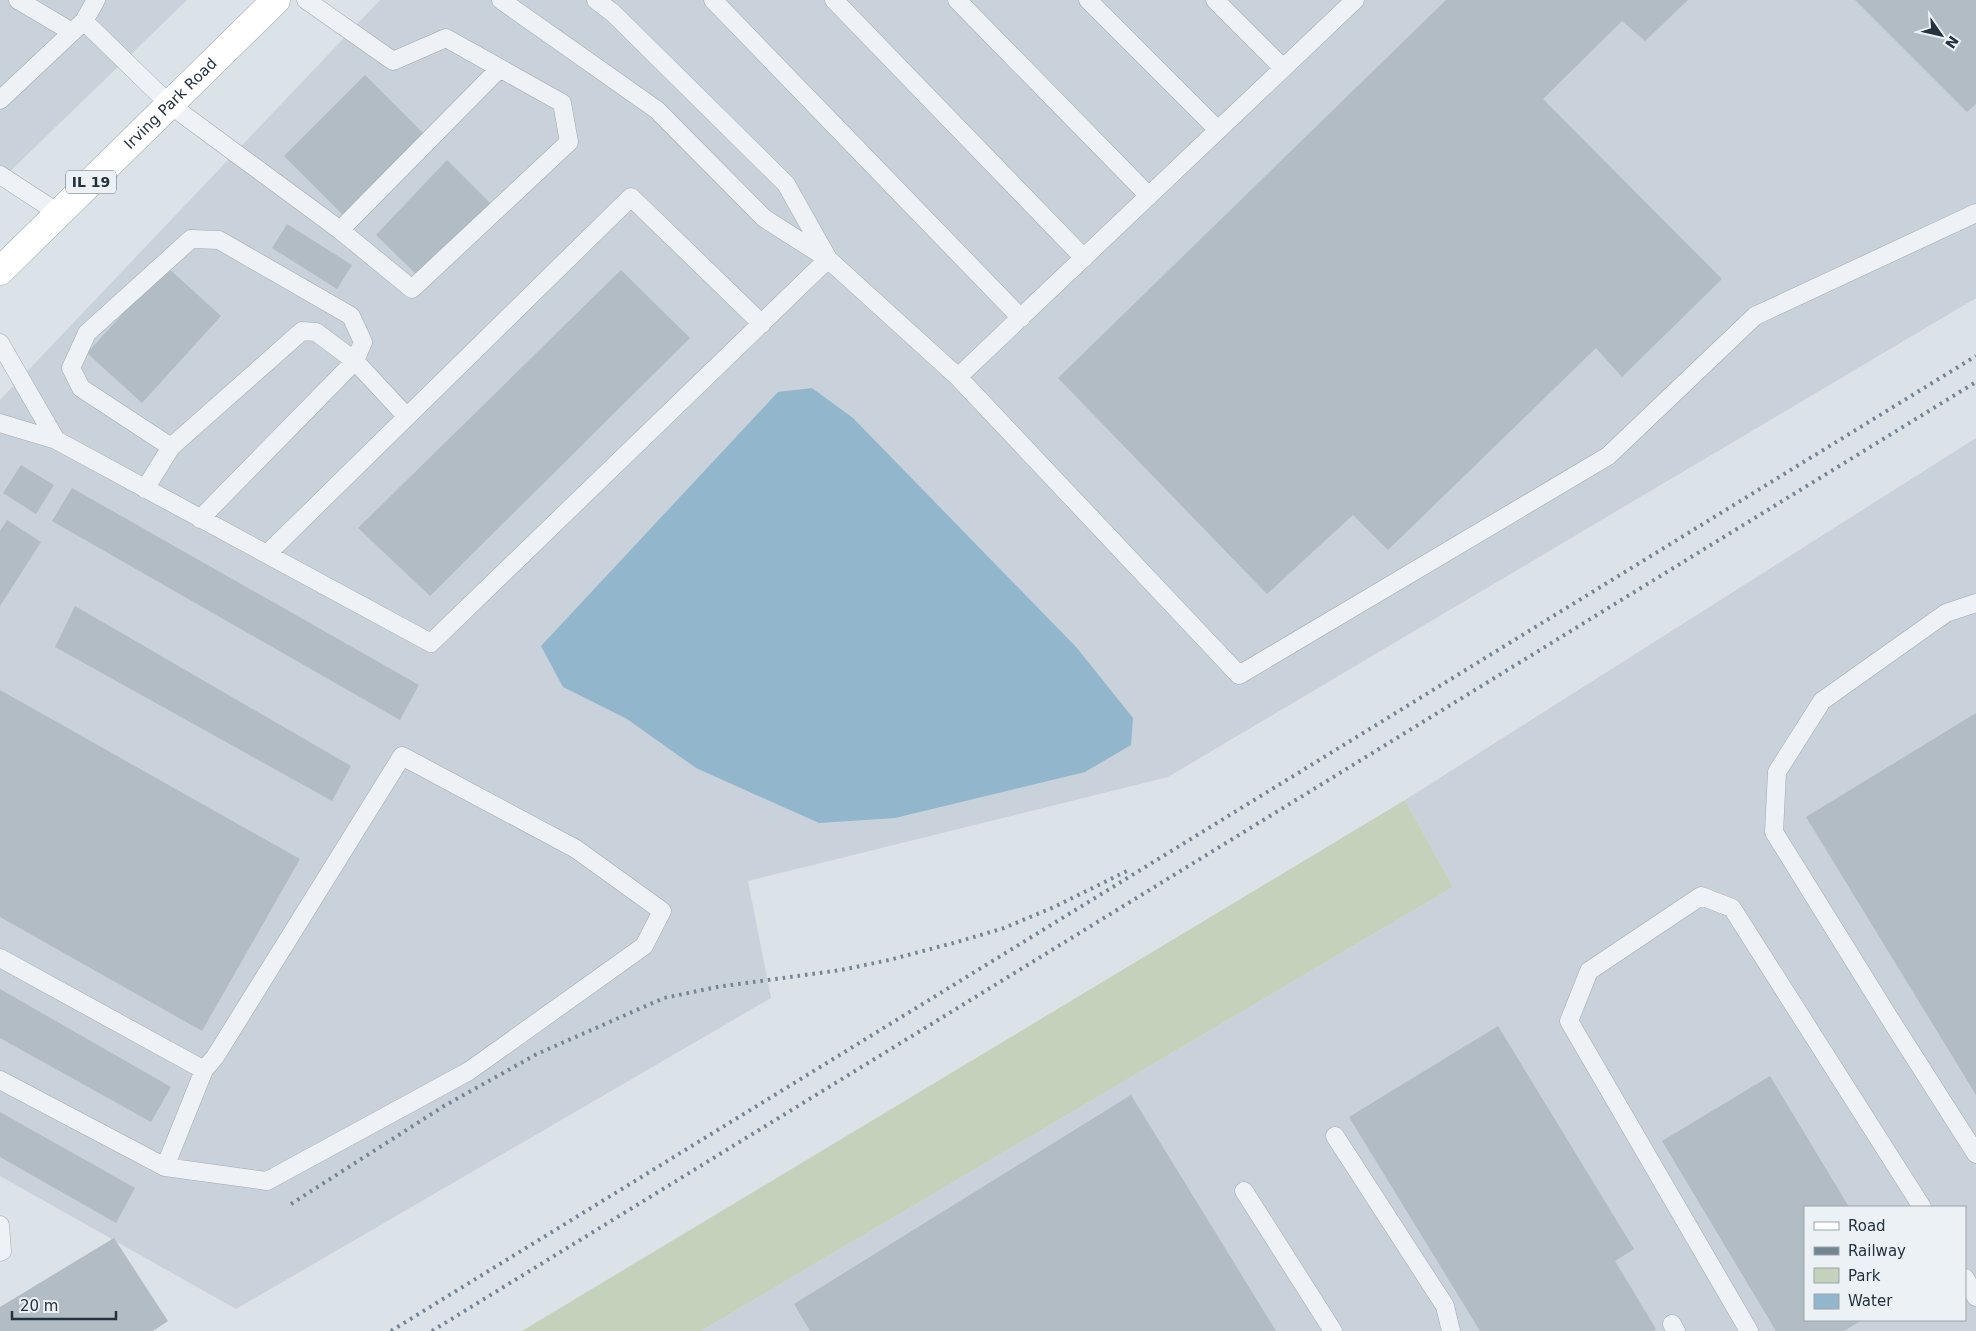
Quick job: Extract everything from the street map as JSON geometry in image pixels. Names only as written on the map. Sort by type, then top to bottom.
[{"type":"main road","name":"Irving Park Road","points":[[0,271],[276,0]]},
{"type":"lane","points":[[18,0],[78,27],[170,104],[340,230],[412,289],[569,142],[562,103],[446,38],[393,61],[306,0]]},
{"type":"lane","points":[[0,100],[78,27],[96,0]]},
{"type":"lane","points":[[501,0],[657,110],[764,218],[828,259],[958,377],[1240,675],[1608,456],[1756,316],[1976,213]]},
{"type":"lane","points":[[596,0],[613,13],[786,184],[828,259]]},
{"type":"lane","points":[[713,0],[1021,318]]},
{"type":"lane","points":[[834,0],[1084,258]]},
{"type":"lane","points":[[957,0],[1149,196]]},
{"type":"lane","points":[[1088,0],[1218,130]]},
{"type":"lane","points":[[1216,0],[1283,68]]},
{"type":"lane","points":[[958,377],[1283,68],[1346,3]]},
{"type":"lane","points":[[340,230],[500,68]]},
{"type":"lane","points":[[0,175],[60,214]]},
{"type":"lane","points":[[267,554],[631,197],[762,324]]},
{"type":"lane","points":[[171,447],[80,388],[71,368],[87,333],[191,240],[219,240],[351,316],[363,342],[355,361],[200,519]]},
{"type":"lane","points":[[0,423],[56,440],[431,643],[828,259]]},
{"type":"lane","points":[[145,489],[171,447],[302,331],[316,332],[355,361],[406,417]]},
{"type":"lane","points":[[0,342],[56,440]]},
{"type":"lane","points":[[1976,603],[1946,612],[1822,701],[1777,772],[1774,832],[1976,1154]]},
{"type":"lane","points":[[0,1080],[166,1166],[267,1181],[469,1071],[644,946],[662,911],[576,850],[402,756],[215,1057],[204,1070],[166,1166]]},
{"type":"lane","points":[[1749,1331],[1570,1021],[1589,971],[1701,896],[1732,908],[1921,1206]]},
{"type":"lane","points":[[0,958],[204,1070]]},
{"type":"lane","points":[[1335,1136],[1445,1306],[1451,1331]]},
{"type":"lane","points":[[1244,1192],[1333,1331]]},
{"type":"lane","points":[[0,1225],[2,1251],[0,1252]]},
{"type":"lane","points":[[1966,1280],[1976,1297]]},
{"type":"shaded area","points":[[0,0],[187,0],[0,181]]},
{"type":"shaded area","points":[[380,0],[1976,0],[1976,298],[1168,777],[748,881],[771,998],[236,1309],[0,1176],[0,400]]},
{"type":"shaded area","points":[[1976,438],[1976,1331],[701,1331],[1453,887],[1405,800]]},
{"type":"green space","points":[[1405,800],[1453,887],[701,1331],[522,1331]]},
{"type":"water","points":[[812,388],[853,418],[1077,648],[1133,718],[1131,745],[1085,772],[895,818],[819,823],[696,768],[627,719],[563,687],[541,646],[778,392]]},
{"type":"building","points":[[1446,0],[1688,0],[1645,41],[1622,21],[1543,99],[1722,279],[1622,377],[1596,348],[1388,550],[1353,515],[1267,594],[1058,378]]},
{"type":"building","points":[[1855,0],[1976,0],[1976,104],[1967,112]]},
{"type":"building","points":[[365,75],[424,134],[343,215],[284,156]]},
{"type":"building","points":[[447,160],[490,203],[419,277],[376,235]]},
{"type":"building","points":[[287,224],[352,265],[337,289],[272,248]]},
{"type":"building","points":[[166,266],[221,316],[142,403],[87,353]]},
{"type":"building","points":[[621,270],[690,338],[430,596],[358,528]]},
{"type":"building","points":[[21,465],[54,485],[36,514],[3,493]]},
{"type":"building","points":[[72,488],[419,685],[400,720],[52,521]]},
{"type":"building","points":[[7,520],[41,542],[0,606],[0,531]]},
{"type":"building","points":[[75,606],[351,766],[332,801],[55,647]]},
{"type":"building","points":[[0,690],[300,859],[202,1031],[0,917]]},
{"type":"building","points":[[1976,713],[1976,1095],[1806,817]]},
{"type":"building","points":[[0,989],[171,1087],[151,1122],[0,1038]]},
{"type":"building","points":[[1498,1026],[1634,1249],[1615,1261],[1656,1329],[1653,1331],[1480,1331],[1349,1117]]},
{"type":"building","points":[[1770,1076],[1848,1206],[1804,1206],[1804,1321],[1860,1321],[1844,1331],[1776,1331],[1662,1141]]},
{"type":"building","points":[[1131,1095],[1276,1331],[810,1331],[794,1304]]},
{"type":"building","points":[[0,1112],[135,1188],[116,1223],[0,1157]]},
{"type":"building","points":[[114,1238],[168,1321],[153,1331],[0,1331],[0,1307]]},
{"type":"railway","points":[[391,1331],[1976,356]]},
{"type":"railway","points":[[432,1331],[1976,382]]},
{"type":"railway","points":[[291,1204],[444,1106],[537,1054],[664,998],[717,987],[841,970],[889,960],[957,942],[1004,928],[1054,907],[1131,869]]}]
